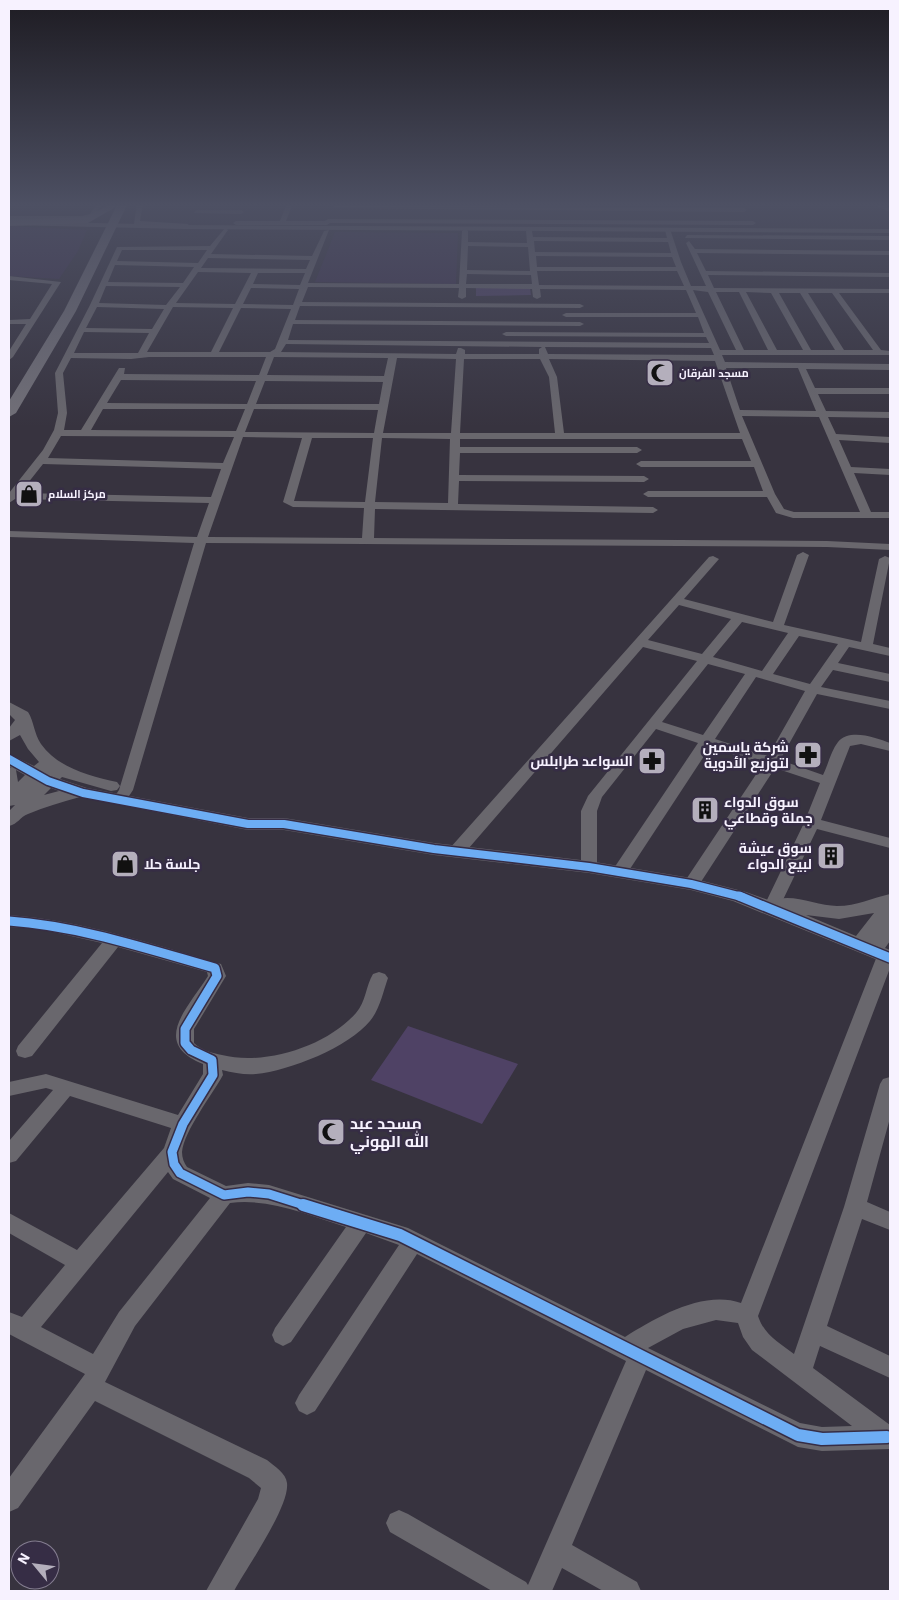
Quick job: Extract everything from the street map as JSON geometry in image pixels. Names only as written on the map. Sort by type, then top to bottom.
[{"type":"highway","points":[[9,390],[45,334],[75,278]]},
{"type":"highway","points":[[9,413],[70,311],[83,278]]},
{"type":"street","points":[[9,278],[57,281],[9,357]]},
{"type":"street","points":[[10,498],[40,461],[57,433],[62,421],[58,383],[67,355],[94,305],[106,278]]},
{"type":"street","points":[[142,354],[169,306],[189,278]]},
{"type":"street","points":[[214,354],[252,278]]},
{"type":"street","points":[[123,795],[201,540],[227,466],[271,355],[278,351],[283,342],[307,278]]},
{"type":"street","points":[[453,508],[454,436],[464,323],[462,278]]},
{"type":"street","points":[[534,278],[544,358],[553,377],[560,437]]},
{"type":"street","points":[[685,278],[718,355],[736,413],[770,494],[780,511],[784,514],[890,515]]},
{"type":"street","points":[[705,278],[741,352]]},
{"type":"street","points":[[248,286],[304,286],[462,293],[535,287],[689,288],[890,282]]},
{"type":"street","points":[[104,284],[184,286]]},
{"type":"street","points":[[709,286],[741,290],[890,291]]},
{"type":"street","points":[[741,290],[774,353]]},
{"type":"street","points":[[774,290],[809,353]]},
{"type":"street","points":[[803,290],[842,354]]},
{"type":"street","points":[[834,291],[878,353]]},
{"type":"street","points":[[300,295],[310,295]]},
{"type":"street","points":[[527,296],[546,296]]},
{"type":"street","points":[[684,297],[693,298]]},
{"type":"street","points":[[94,305],[699,311]]},
{"type":"street","points":[[9,322],[32,321]]},
{"type":"street","points":[[291,322],[609,324]]},
{"type":"street","points":[[697,325],[706,325]]},
{"type":"street","points":[[80,330],[154,331]]},
{"type":"street","points":[[287,332],[296,332]]},
{"type":"street","points":[[493,334],[710,335]]},
{"type":"street","points":[[283,342],[542,345],[718,355],[801,366],[890,367]]},
{"type":"street","points":[[67,355],[214,354],[544,358],[718,355],[741,352],[890,353]]},
{"type":"street","points":[[85,432],[98,406],[131,356]]},
{"type":"street","points":[[368,539],[368,506],[377,435],[393,356]]},
{"type":"street","points":[[801,366],[867,515]]},
{"type":"street","points":[[117,377],[388,379]]},
{"type":"street","points":[[812,391],[890,391]]},
{"type":"street","points":[[98,406],[383,407]]},
{"type":"street","points":[[736,413],[890,415]]},
{"type":"street","points":[[57,433],[560,437],[746,436]]},
{"type":"street","points":[[308,435],[290,503],[453,508],[653,510]]},
{"type":"street","points":[[633,436],[648,494],[658,522]]},
{"type":"street","points":[[832,437],[890,440]]},
{"type":"street","points":[[454,450],[637,450]]},
{"type":"street","points":[[40,461],[227,466]]},
{"type":"street","points":[[641,464],[758,464]]},
{"type":"street","points":[[847,470],[890,472]]},
{"type":"street","points":[[454,478],[644,480]]},
{"type":"street","points":[[648,494],[770,494]]},
{"type":"street","points":[[10,498],[215,500]]},
{"type":"street","points":[[9,534],[201,540],[368,539],[862,544],[890,547]]},
{"type":"street","points":[[777,627],[803,555]]},
{"type":"street","points":[[456,852],[713,559]]},
{"type":"street","points":[[866,647],[885,559]]},
{"type":"street","points":[[677,601],[796,632],[890,652]]},
{"type":"street","points":[[590,867],[589,811],[592,801],[739,616]]},
{"type":"street","points":[[620,871],[708,740],[758,675],[796,632]]},
{"type":"street","points":[[640,642],[758,675],[890,706]]},
{"type":"street","points":[[691,884],[772,762],[813,689],[845,643]]},
{"type":"street","points":[[830,665],[890,678]]},
{"type":"street","points":[[9,707],[22,715],[35,749],[47,772],[83,793]]},
{"type":"street","points":[[9,736],[18,729],[23,721]]},
{"type":"street","points":[[652,724],[708,740],[828,781]]},
{"type":"street","points":[[774,902],[812,823],[844,744],[848,741],[859,739],[890,747]]},
{"type":"street","points":[[9,759],[47,772],[89,781],[123,795],[248,824],[284,824],[456,852],[620,871],[818,911],[841,913],[867,910],[890,900]]},
{"type":"street","points":[[9,772],[9,785]]},
{"type":"street","points":[[11,812],[47,772]]},
{"type":"street","points":[[11,812],[58,796],[83,793],[123,795]]},
{"type":"street","points":[[812,823],[890,843]]},
{"type":"street","points":[[739,896],[880,961]]},
{"type":"street","points":[[880,961],[890,906]]},
{"type":"street","points":[[9,921],[40,923],[114,940],[215,968],[217,976],[185,1030],[184,1045],[188,1050],[212,1060],[246,1067],[268,1066],[295,1057],[320,1046],[351,1028],[365,1015],[379,978]]},
{"type":"street","points":[[888,1438],[760,1342],[751,1330],[747,1316],[880,961],[890,927]]},
{"type":"street","points":[[25,1051],[114,940]]},
{"type":"street","points":[[212,1060],[213,1074],[209,1084],[183,1124],[172,1152],[80,1263],[17,1326],[95,1378],[258,1469],[275,1483],[270,1504],[219,1591]]},
{"type":"street","points":[[9,1089],[46,1081],[183,1124]]},
{"type":"street","points":[[800,1372],[815,1332],[854,1208],[890,1084]]},
{"type":"street","points":[[9,1155],[66,1088]]},
{"type":"street","points":[[172,1152],[174,1164],[180,1173],[224,1196],[248,1192],[269,1194],[400,1235],[798,1435],[822,1439],[888,1438]]},
{"type":"street","points":[[9,1499],[95,1378],[127,1319],[224,1196]]},
{"type":"street","points":[[854,1208],[890,1221]]},
{"type":"street","points":[[9,1222],[80,1263]]},
{"type":"street","points":[[283,1335],[361,1223]]},
{"type":"street","points":[[307,1403],[414,1242]]},
{"type":"street","points":[[539,1591],[633,1353],[654,1330],[696,1315],[726,1310],[747,1316]]},
{"type":"street","points":[[815,1332],[890,1367]]},
{"type":"street","points":[[399,1523],[517,1591]]},
{"type":"street","points":[[556,1550],[628,1591]]},
{"type":"shaded area","points":[[317,278],[456,278],[456,284],[315,282]]},
{"type":"shaded area","points":[[476,288],[530,288],[531,295],[476,296]]},
{"type":"shaded area","points":[[408,1026],[518,1064],[482,1124],[371,1080]]},
{"type":"cycle path","points":[[9,759],[48,781],[83,793],[248,824],[284,824],[434,849],[589,867],[691,884],[739,896],[890,958]]},
{"type":"cycle path","points":[[9,921],[40,923],[114,940],[215,968],[217,976],[185,1029],[184,1037],[187,1047],[195,1053],[212,1060],[213,1075],[183,1124],[172,1152],[174,1164],[180,1173],[224,1195],[248,1192],[269,1194],[400,1235],[798,1435],[822,1439],[887,1437]]},
{"type":"place","name":"مسجد الفرقان","points":[[660,373]]},
{"type":"place","name":"مركز السلام","points":[[29,494]]},
{"type":"place","name":"شركة ياسمين لتوزيع الأدوية","points":[[808,755]]},
{"type":"place","name":"السواعد طرابلس","points":[[652,761]]},
{"type":"place","name":"سوق الدواء جملة وقطاعي","points":[[705,810]]},
{"type":"place","name":"سوق عيشة لبيع الدواء","points":[[831,856]]},
{"type":"place","name":"جلسة حلا","points":[[125,864]]},
{"type":"place","name":"مسجد عبد الله الهوني","points":[[331,1132]]}]
